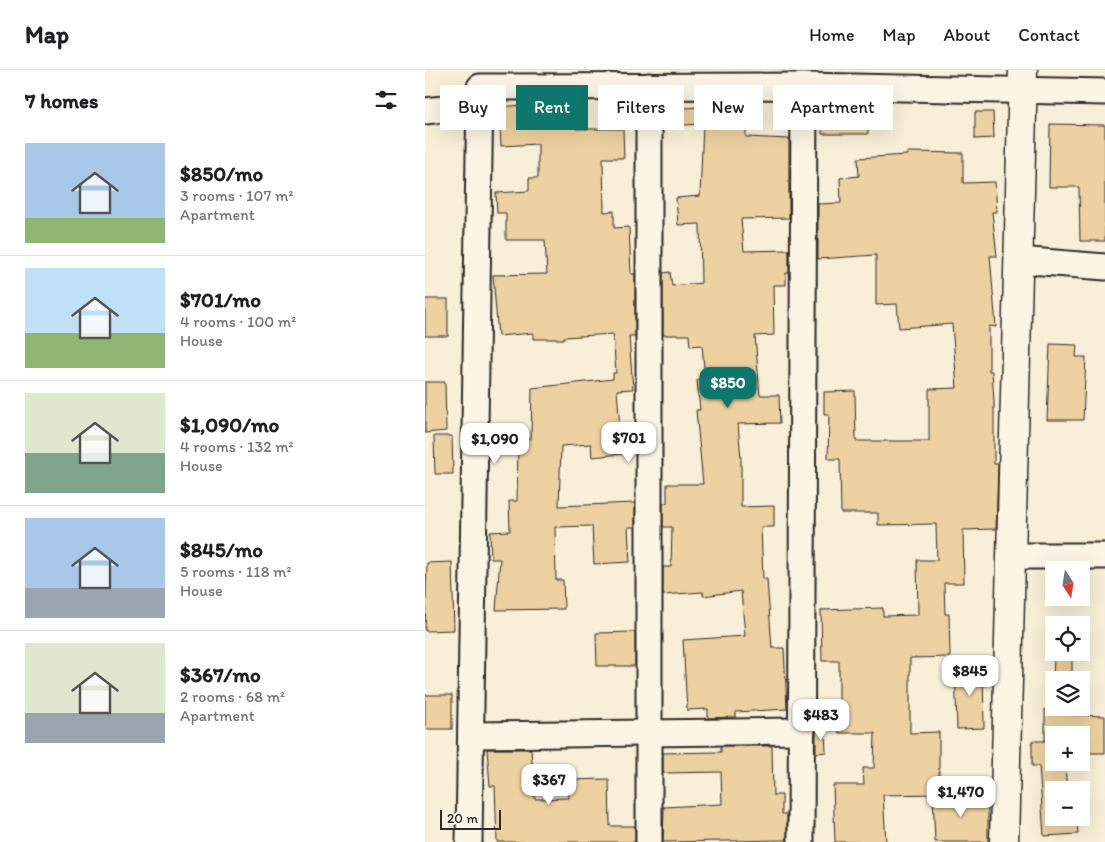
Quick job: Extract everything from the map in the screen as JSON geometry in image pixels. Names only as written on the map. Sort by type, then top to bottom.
[{"type":"street","points":[[841,85],[1023,80],[1105,92]]},
{"type":"street","points":[[1004,842],[1023,80]]},
{"type":"street","points":[[506,87],[598,86]]},
{"type":"street","points":[[684,86],[773,86]]},
{"type":"street","points":[[425,111],[440,109]]},
{"type":"street","points":[[469,842],[480,130]]},
{"type":"street","points":[[649,130],[649,842]]},
{"type":"street","points":[[801,842],[805,130]]},
{"type":"street","points":[[1019,260],[1105,267]]},
{"type":"street","points":[[1011,556],[1105,556]]},
{"type":"street","points":[[471,735],[802,731]]},
{"type":"building","points":[[506,106],[516,106],[516,130],[623,130],[624,158],[603,158],[604,212],[614,211],[614,228],[629,227],[631,274],[635,274],[635,336],[629,336],[633,389],[617,390],[622,454],[592,457],[591,444],[561,446],[559,506],[635,503],[635,527],[628,527],[630,562],[594,564],[592,526],[555,527],[556,580],[563,580],[564,609],[496,610],[500,559],[491,559],[490,532],[510,531],[509,501],[517,501],[518,444],[528,444],[527,439],[531,439],[532,388],[613,379],[613,373],[616,373],[613,334],[564,337],[564,339],[533,339],[533,333],[498,336],[493,275],[547,274],[545,240],[506,240],[506,213],[497,213],[496,193],[529,191],[529,178],[538,178],[538,144],[501,146],[500,130],[506,130]]},
{"type":"building","points":[[694,107],[694,124],[684,125],[684,108]]},
{"type":"building","points":[[975,112],[993,112],[994,138],[975,139]]},
{"type":"building","points":[[1050,124],[1105,125],[1105,241],[1080,241],[1079,187],[1049,187]]},
{"type":"building","points":[[703,130],[746,130],[746,137],[789,139],[789,218],[741,219],[744,251],[789,250],[789,273],[786,273],[786,285],[773,285],[774,335],[755,336],[760,395],[779,395],[780,423],[738,424],[741,459],[741,507],[774,506],[774,527],[761,527],[763,579],[767,579],[772,648],[784,648],[787,709],[736,712],[736,717],[708,718],[708,709],[687,710],[683,640],[745,636],[741,591],[703,596],[703,592],[663,595],[663,567],[671,567],[672,527],[663,527],[663,503],[667,503],[667,484],[703,484],[696,410],[700,410],[697,380],[705,379],[702,345],[690,346],[689,335],[663,335],[663,273],[670,272],[672,286],[701,283],[700,224],[678,225],[676,198],[700,196]]},
{"type":"building","points":[[822,130],[868,130],[868,134],[822,134]]},
{"type":"building","points":[[907,152],[963,153],[963,183],[995,182],[997,212],[992,212],[997,256],[990,256],[996,327],[989,326],[989,371],[992,371],[994,401],[994,464],[998,464],[996,529],[963,530],[964,583],[944,583],[945,614],[949,614],[950,657],[910,658],[910,733],[939,732],[939,794],[883,795],[886,842],[835,842],[833,785],[864,785],[863,768],[874,768],[875,733],[839,733],[839,661],[822,661],[821,610],[883,608],[883,616],[918,615],[917,560],[937,560],[936,524],[878,525],[878,513],[841,513],[840,459],[828,459],[829,414],[824,414],[824,392],[855,391],[856,441],[929,441],[929,389],[957,388],[952,324],[899,328],[897,304],[876,305],[876,255],[818,259],[818,204],[841,203],[840,178],[859,176],[858,158],[907,155]]},
{"type":"building","points":[[425,299],[448,299],[448,336],[425,336]]},
{"type":"building","points":[[1050,344],[1077,345],[1076,357],[1086,357],[1083,420],[1047,420]]},
{"type":"building","points":[[425,382],[445,382],[446,431],[425,433]]},
{"type":"building","points":[[434,436],[452,436],[453,474],[435,474]]},
{"type":"building","points":[[452,562],[454,630],[425,631],[427,563]]},
{"type":"building","points":[[635,632],[635,666],[597,666],[596,633]]},
{"type":"building","points":[[1054,661],[1072,661],[1072,671],[1053,671]]},
{"type":"building","points":[[983,665],[984,728],[957,729],[955,666]]},
{"type":"building","points":[[425,695],[452,695],[452,729],[425,729]]},
{"type":"building","points":[[1045,716],[1105,716],[1105,753],[1090,753],[1090,726],[1045,726]]},
{"type":"building","points":[[816,730],[825,730],[826,752],[816,753]]},
{"type":"building","points":[[1032,741],[1045,741],[1045,771],[1065,771],[1066,781],[1045,781],[1045,826],[1078,826],[1078,834],[1044,836],[1039,766],[1032,766]]},
{"type":"building","points":[[721,746],[772,746],[773,795],[782,795],[782,814],[787,814],[787,840],[663,842],[664,807],[722,804],[721,772],[663,773],[663,753],[721,752]]},
{"type":"building","points":[[487,749],[531,749],[535,799],[569,798],[568,780],[609,779],[610,826],[635,826],[635,842],[497,842],[495,786],[490,786]]},
{"type":"building","points":[[988,794],[988,842],[935,842],[933,795]]}]
